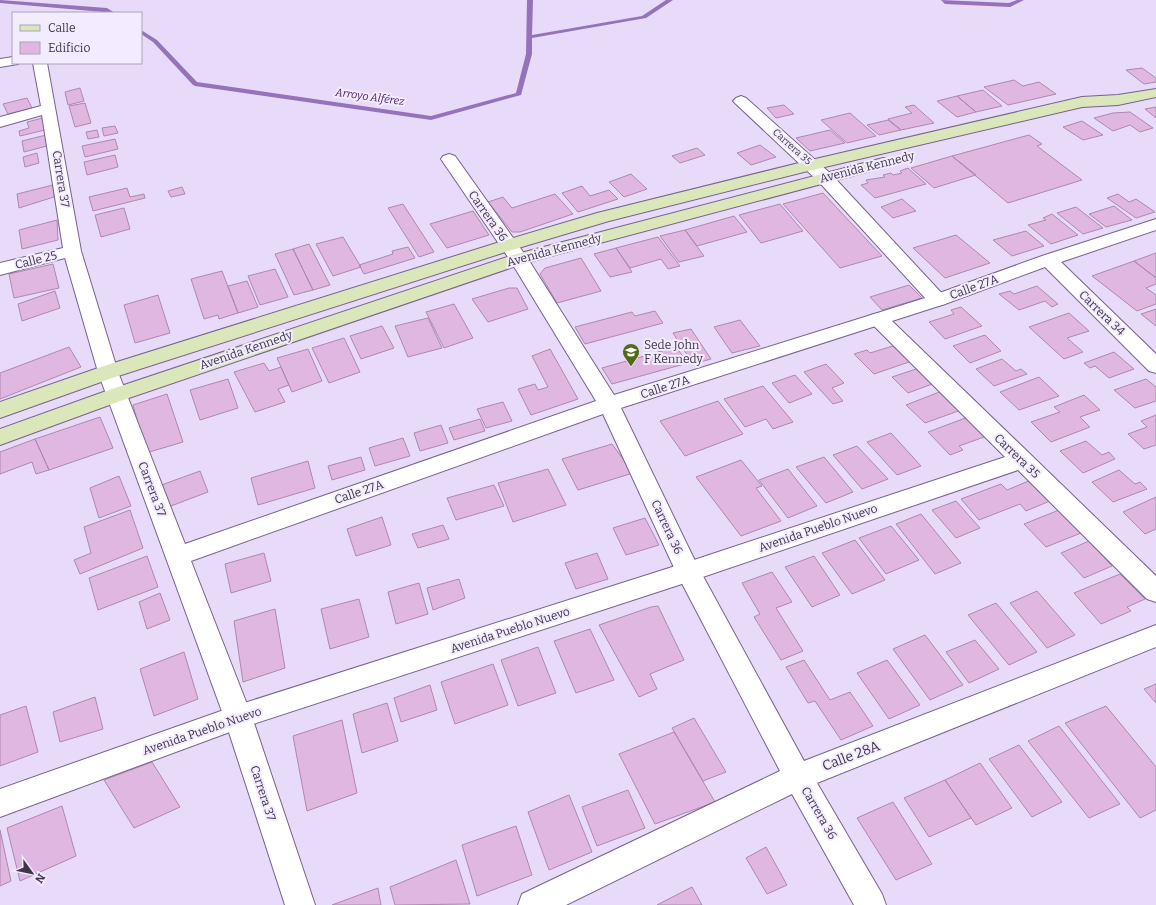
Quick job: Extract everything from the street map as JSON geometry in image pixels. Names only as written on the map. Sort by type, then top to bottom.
[{"type":"main road","name":"Avenida Kennedy","points":[[514,252],[616,233],[825,178],[939,142],[1082,102],[1118,100],[1156,93]]},
{"type":"main road","name":"Avenida Kennedy","points":[[0,410],[108,372],[260,324],[390,292],[514,252],[603,217],[811,164],[939,142]]},
{"type":"main road","points":[[712,189],[726,204]]},
{"type":"main road","points":[[603,217],[616,233]]},
{"type":"main road","name":"Avenida Kennedy","points":[[0,437],[116,395],[268,343],[390,292]]},
{"type":"main road","points":[[260,324],[268,343]]},
{"type":"street","points":[[0,64],[12,61]]},
{"type":"street","name":"Carrera 37","points":[[40,64],[50,109],[72,251],[108,372],[238,718],[300,905]]},
{"type":"street","name":"Carrera 35","points":[[741,101],[825,178],[938,300]]},
{"type":"street","points":[[0,122],[50,109]]},
{"type":"street","name":"Carrera 36","points":[[449,158],[514,252],[609,404],[688,572],[798,777],[871,905]]},
{"type":"street","name":"Calle 27A","points":[[177,556],[609,404],[938,300],[1048,260],[1156,224]]},
{"type":"street","name":"Calle 25","points":[[0,269],[72,251]]},
{"type":"street","name":"Carrera 34","points":[[1048,260],[1156,366]]},
{"type":"street","name":"Carrera 35","points":[[878,319],[1156,592]]},
{"type":"street","name":"Avenida Pueblo Nuevo","points":[[0,803],[238,718],[688,572],[1022,460]]},
{"type":"street","name":"Calle 28A","points":[[533,905],[798,777],[1156,636]]},
{"type":"building","points":[[1142,68],[1156,78],[1156,82],[1144,84],[1126,70]]},
{"type":"building","points":[[1014,80],[1023,86],[1039,82],[1056,94],[1008,105],[984,87]]},
{"type":"building","points":[[80,88],[84,101],[68,105],[65,92]]},
{"type":"building","points":[[983,90],[1002,106],[976,112],[957,96]]},
{"type":"building","points":[[957,96],[976,112],[957,117],[937,101]]},
{"type":"building","points":[[27,98],[32,108],[8,114],[3,104]]},
{"type":"building","points":[[85,103],[91,123],[75,127],[69,106]]},
{"type":"building","points":[[784,105],[794,114],[776,118],[767,108]]},
{"type":"building","points":[[914,105],[934,123],[901,130],[888,119],[912,113],[905,107]]},
{"type":"building","points":[[1156,107],[1156,118],[1145,109]]},
{"type":"building","points":[[1130,112],[1153,128],[1140,132],[1130,125],[1113,131],[1094,118],[1113,113]]},
{"type":"building","points":[[850,113],[876,136],[847,143],[821,120]]},
{"type":"building","points":[[43,118],[45,130],[20,136],[19,131],[29,128],[27,122]]},
{"type":"building","points":[[888,120],[901,130],[879,135],[867,125]]},
{"type":"building","points":[[1082,121],[1103,135],[1083,140],[1063,127]]},
{"type":"building","points":[[115,126],[118,133],[104,136],[102,128]]},
{"type":"building","points":[[97,130],[99,137],[88,139],[86,132]]},
{"type":"building","points":[[830,130],[845,143],[810,151],[796,138]]},
{"type":"building","points":[[46,135],[47,146],[24,152],[22,141]]},
{"type":"building","points":[[1029,135],[1042,144],[1037,146],[1082,180],[1008,203],[952,156]]},
{"type":"building","points":[[115,139],[118,149],[85,157],[82,146]]},
{"type":"building","points":[[760,145],[776,157],[751,165],[737,153]]},
{"type":"building","points":[[697,148],[705,155],[680,163],[672,156]]},
{"type":"building","points":[[37,153],[39,163],[25,167],[23,157]]},
{"type":"building","points":[[115,155],[118,167],[87,175],[84,162]]},
{"type":"building","points":[[952,156],[976,175],[934,188],[911,168]]},
{"type":"building","points":[[908,168],[926,184],[875,198],[861,185],[868,183],[866,180],[885,177],[883,175],[891,173],[893,175],[902,173],[900,171]]},
{"type":"building","points":[[631,174],[647,189],[624,197],[609,182]]},
{"type":"building","points":[[53,185],[54,197],[19,208],[17,194]]},
{"type":"building","points":[[582,186],[590,196],[609,190],[618,199],[578,212],[562,193]]},
{"type":"building","points":[[182,187],[185,194],[171,197],[168,191]]},
{"type":"building","points":[[127,188],[130,197],[144,194],[145,198],[93,211],[89,197]]},
{"type":"building","points":[[823,193],[882,256],[840,268],[783,204]]},
{"type":"building","points":[[555,194],[573,214],[520,232],[512,232],[488,202],[503,197],[512,208]]},
{"type":"building","points":[[1118,194],[1129,202],[1136,199],[1155,212],[1136,218],[1107,198]]},
{"type":"building","points":[[902,199],[916,211],[893,218],[881,207]]},
{"type":"building","points":[[403,204],[434,252],[419,257],[388,208]]},
{"type":"building","points":[[780,204],[803,231],[761,243],[739,215]]},
{"type":"building","points":[[1114,206],[1132,220],[1106,227],[1089,214]]},
{"type":"building","points":[[1076,207],[1103,228],[1083,234],[1057,213]]},
{"type":"building","points":[[124,208],[130,229],[101,237],[95,215]]},
{"type":"building","points":[[473,211],[489,235],[447,248],[430,224]]},
{"type":"building","points":[[1052,214],[1078,235],[1051,244],[1028,225],[1046,220],[1043,218]]},
{"type":"building","points":[[734,216],[747,232],[697,246],[685,230]]},
{"type":"building","points":[[57,220],[58,240],[22,249],[19,230]]},
{"type":"building","points":[[685,230],[704,256],[679,262],[660,236]]},
{"type":"building","points":[[1026,231],[1044,246],[1012,256],[993,240]]},
{"type":"building","points":[[956,235],[990,263],[945,278],[913,248]]},
{"type":"building","points":[[343,237],[361,267],[333,276],[316,244]]},
{"type":"building","points":[[658,237],[680,266],[668,269],[661,259],[630,268],[616,248]]},
{"type":"building","points":[[309,244],[330,285],[313,290],[293,249]]},
{"type":"building","points":[[408,247],[415,258],[364,274],[359,265],[393,254],[392,251]]},
{"type":"building","points":[[616,248],[632,272],[610,277],[594,254]]},
{"type":"building","points":[[293,249],[313,290],[294,295],[275,254]]},
{"type":"building","points":[[1156,253],[1156,277],[1155,277],[1134,261]]},
{"type":"building","points":[[581,258],[601,291],[557,303],[540,274],[545,268]]},
{"type":"building","points":[[1134,261],[1156,278],[1156,284],[1146,288],[1156,295],[1156,304],[1137,311],[1092,276]]},
{"type":"building","points":[[53,264],[59,288],[14,298],[9,274]]},
{"type":"building","points":[[275,269],[288,297],[260,305],[248,276]]},
{"type":"building","points":[[222,271],[238,313],[219,319],[218,315],[204,319],[191,279]]},
{"type":"building","points":[[247,281],[258,307],[238,313],[228,286]]},
{"type":"building","points":[[909,285],[922,298],[882,310],[870,297]]},
{"type":"building","points":[[1037,286],[1058,304],[1052,307],[1045,301],[1019,310],[999,294],[1010,291],[1014,294]]},
{"type":"building","points":[[509,288],[517,288],[528,309],[488,322],[472,299]]},
{"type":"building","points":[[55,291],[60,308],[22,321],[18,304]]},
{"type":"building","points":[[158,295],[170,333],[135,343],[124,305]]},
{"type":"building","points":[[454,304],[473,338],[444,348],[426,312]]},
{"type":"building","points":[[961,307],[982,326],[945,339],[929,322],[954,314],[951,310]]},
{"type":"building","points":[[1156,309],[1156,326],[1141,314]]},
{"type":"building","points":[[655,311],[663,323],[585,344],[575,327],[632,312],[635,316]]},
{"type":"building","points":[[1069,313],[1089,331],[1067,338],[1083,352],[1064,359],[1029,327]]},
{"type":"building","points":[[428,318],[442,348],[408,357],[395,326]]},
{"type":"building","points":[[740,320],[760,346],[732,353],[714,327]]},
{"type":"building","points":[[382,326],[394,348],[361,359],[350,336]]},
{"type":"building","points":[[691,329],[711,359],[693,364],[673,333]]},
{"type":"building","points":[[985,335],[1001,351],[970,363],[953,346]]},
{"type":"building","points":[[344,338],[360,372],[329,383],[312,348]]},
{"type":"building","points":[[896,345],[912,361],[874,374],[854,354],[867,350],[870,353]]},
{"type":"building","points":[[69,347],[81,367],[0,399],[0,373]]},
{"type":"building","points":[[676,347],[688,363],[612,384],[602,368]]},
{"type":"building","points":[[308,349],[322,381],[292,392],[277,358]]},
{"type":"building","points":[[550,349],[578,399],[531,415],[518,389],[535,384],[538,390],[548,387],[532,356]]},
{"type":"building","points":[[1114,352],[1134,369],[1109,378],[1095,366],[1090,368],[1084,363]]},
{"type":"building","points":[[1002,359],[1016,371],[1021,369],[1027,374],[994,386],[976,369]]},
{"type":"building","points":[[264,363],[269,371],[281,367],[289,385],[278,389],[285,402],[255,412],[234,372]]},
{"type":"building","points":[[826,364],[844,383],[832,388],[843,401],[833,404],[804,372]]},
{"type":"building","points":[[919,368],[935,383],[908,393],[892,377]]},
{"type":"building","points":[[795,375],[812,394],[789,403],[772,383]]},
{"type":"building","points":[[1039,377],[1059,396],[1019,410],[1000,392]]},
{"type":"building","points":[[228,379],[238,408],[200,420],[190,390]]},
{"type":"building","points":[[1146,379],[1156,387],[1156,401],[1135,408],[1114,390]]},
{"type":"building","points":[[763,386],[793,422],[773,429],[766,419],[745,427],[724,399]]},
{"type":"building","points":[[942,391],[961,410],[925,423],[906,405]]},
{"type":"building","points":[[167,394],[183,442],[146,453],[133,405]]},
{"type":"building","points":[[1084,395],[1100,410],[1080,417],[1090,427],[1051,442],[1031,422],[1060,412],[1054,407]]},
{"type":"building","points":[[718,401],[743,434],[685,456],[660,421]]},
{"type":"building","points":[[503,402],[512,421],[486,428],[477,409]]},
{"type":"building","points":[[1156,415],[1156,445],[1144,449],[1128,434],[1147,427],[1141,421]]},
{"type":"building","points":[[100,417],[113,448],[49,470],[35,439]]},
{"type":"building","points":[[968,417],[987,436],[959,446],[963,450],[950,455],[928,432]]},
{"type":"building","points":[[480,419],[485,431],[454,440],[449,428]]},
{"type":"building","points":[[441,425],[448,443],[420,451],[414,433]]},
{"type":"building","points":[[891,433],[921,466],[897,475],[867,442]]},
{"type":"building","points":[[403,438],[410,456],[375,466],[369,448]]},
{"type":"building","points":[[35,439],[49,470],[36,474],[32,462],[0,474],[0,452]]},
{"type":"building","points":[[1086,441],[1102,455],[1109,452],[1115,459],[1083,473],[1060,451]]},
{"type":"building","points":[[612,444],[633,473],[578,490],[562,459]]},
{"type":"building","points":[[857,446],[888,479],[862,489],[833,455]]},
{"type":"building","points":[[361,457],[365,470],[332,480],[328,466]]},
{"type":"building","points":[[824,457],[853,492],[826,503],[796,467]]},
{"type":"building","points":[[741,460],[762,486],[756,488],[781,521],[741,536],[696,477]]},
{"type":"building","points":[[308,461],[315,488],[258,505],[251,478]]},
{"type":"building","points":[[548,469],[566,505],[513,522],[498,483]]},
{"type":"building","points":[[788,469],[817,506],[788,518],[759,480]]},
{"type":"building","points":[[1119,470],[1135,484],[1140,482],[1147,489],[1113,502],[1092,482]]},
{"type":"building","points":[[200,471],[208,492],[163,509],[156,487]]},
{"type":"building","points":[[119,476],[131,506],[99,518],[90,488]]},
{"type":"building","points":[[1031,480],[1050,501],[1026,511],[1020,504],[979,520],[961,499],[1001,484],[1007,490]]},
{"type":"building","points":[[494,485],[504,506],[456,520],[447,498]]},
{"type":"building","points":[[1156,497],[1156,529],[1145,534],[1123,512]]},
{"type":"building","points":[[956,501],[980,528],[956,538],[932,510]]},
{"type":"building","points":[[130,510],[143,548],[80,574],[74,560],[91,553],[84,527]]},
{"type":"building","points":[[1059,510],[1081,533],[1046,547],[1024,524]]},
{"type":"building","points":[[921,514],[961,563],[935,574],[896,524]]},
{"type":"building","points":[[382,517],[391,545],[356,556],[347,529]]},
{"type":"building","points":[[645,518],[659,545],[626,555],[613,528]]},
{"type":"building","points":[[443,525],[449,539],[418,548],[412,534]]},
{"type":"building","points":[[891,526],[919,560],[886,574],[859,538]]},
{"type":"building","points":[[855,540],[885,580],[852,594],[822,553]]},
{"type":"building","points":[[1089,541],[1112,566],[1084,578],[1061,553]]},
{"type":"building","points":[[264,553],[271,581],[231,593],[225,564]]},
{"type":"building","points":[[597,553],[608,579],[576,589],[565,563]]},
{"type":"building","points":[[147,556],[158,587],[98,610],[89,578]]},
{"type":"building","points":[[814,556],[840,595],[812,607],[785,567]]},
{"type":"building","points":[[772,572],[792,602],[776,608],[803,651],[781,660],[754,617],[760,614],[742,583]]},
{"type":"building","points":[[1120,574],[1145,599],[1127,607],[1131,611],[1101,624],[1074,593]]},
{"type":"building","points":[[459,579],[465,598],[433,610],[427,588]]},
{"type":"building","points":[[419,583],[428,614],[396,624],[388,592]]},
{"type":"building","points":[[1037,591],[1075,635],[1047,648],[1010,603]]},
{"type":"building","points":[[160,593],[170,620],[147,629],[139,602]]},
{"type":"building","points":[[359,599],[369,637],[330,649],[321,609]]},
{"type":"building","points":[[996,603],[1037,652],[1009,665],[968,615]]},
{"type":"building","points":[[658,606],[684,660],[650,674],[657,689],[639,697],[599,625]]},
{"type":"building","points":[[275,609],[285,668],[243,682],[234,621]]},
{"type":"building","points":[[590,629],[614,680],[576,693],[554,641]]},
{"type":"building","points":[[925,635],[963,685],[930,700],[893,649]]},
{"type":"building","points":[[975,640],[999,669],[969,683],[946,652]]},
{"type":"building","points":[[538,647],[556,693],[518,706],[501,660]]},
{"type":"building","points":[[184,652],[198,699],[154,716],[140,669]]},
{"type":"building","points":[[804,660],[830,700],[850,692],[873,726],[841,740],[815,701],[808,703],[786,667]]},
{"type":"building","points":[[887,660],[920,705],[889,719],[857,673]]},
{"type":"building","points":[[493,664],[508,705],[455,724],[441,682]]},
{"type":"building","points":[[1156,684],[1156,703],[1144,689]]},
{"type":"building","points":[[430,685],[437,710],[401,722],[394,698]]},
{"type":"building","points":[[95,697],[103,729],[60,742],[53,712]]},
{"type":"building","points":[[387,703],[398,741],[362,753],[353,714]]},
{"type":"building","points":[[26,706],[38,752],[0,766],[0,715]]},
{"type":"building","points":[[1106,706],[1156,767],[1156,810],[1140,818],[1065,723]]},
{"type":"building","points":[[694,718],[726,772],[703,781],[672,728]]},
{"type":"building","points":[[342,720],[357,793],[307,811],[293,736]]},
{"type":"building","points":[[1059,726],[1120,804],[1089,818],[1028,741]]},
{"type":"building","points":[[674,732],[715,802],[655,824],[619,754]]},
{"type":"building","points":[[1019,745],[1062,802],[1032,817],[989,759]]},
{"type":"building","points":[[152,762],[180,807],[134,828],[104,780]]},
{"type":"building","points":[[980,763],[1012,808],[976,825],[945,780]]},
{"type":"building","points":[[945,780],[971,818],[929,837],[904,798]]},
{"type":"building","points":[[628,790],[645,828],[597,846],[582,807]]},
{"type":"building","points":[[569,795],[592,852],[549,870],[528,812]]},
{"type":"building","points":[[893,802],[932,864],[896,880],[857,818]]},
{"type":"building","points":[[62,806],[76,856],[20,881],[7,828]]},
{"type":"building","points":[[516,826],[532,875],[477,896],[462,845]]},
{"type":"building","points":[[0,830],[11,881],[0,886]]},
{"type":"building","points":[[766,847],[787,885],[767,894],[746,858]]},
{"type":"building","points":[[456,860],[470,904],[395,905],[390,887]]},
{"type":"building","points":[[692,887],[702,905],[657,905]]},
{"type":"building","points":[[378,888],[381,905],[332,905]]},
{"type":"waterway","name":"Arroyo Alférez","points":[[529,37],[530,0]]},
{"type":"waterway","points":[[529,37],[644,17],[670,0]]},
{"type":"waterway","points":[[944,0],[945,2],[1010,5],[1021,0]]},
{"type":"waterway","name":"Arroyo Alférez","points":[[0,1],[107,10],[110,12]]},
{"type":"waterway","name":"Arroyo Alférez","points":[[142,33],[155,41],[195,84],[431,118],[519,94],[529,54],[529,37]]},
{"type":"place","name":"Sede John F Kennedy","points":[[631,367]]}]
